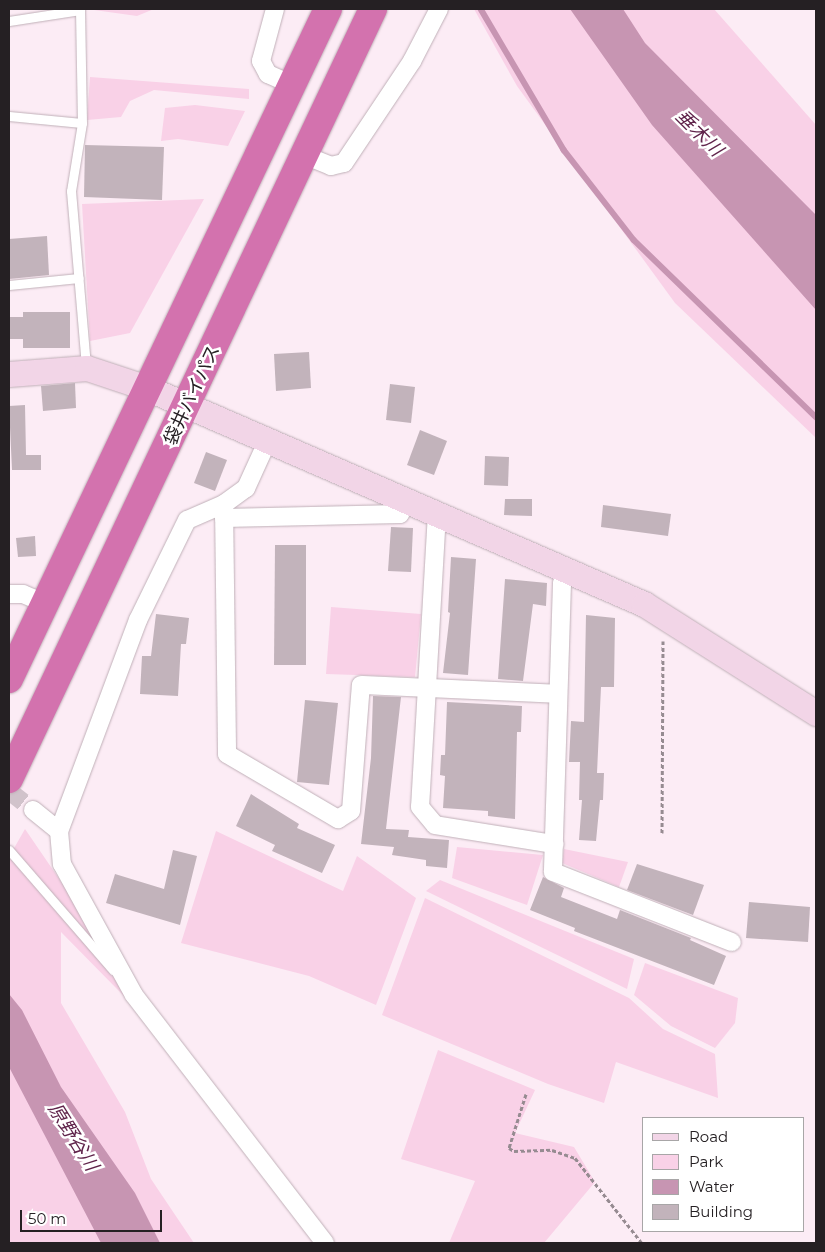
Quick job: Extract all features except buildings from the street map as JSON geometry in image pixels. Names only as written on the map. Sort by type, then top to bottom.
[{"type":"highway","points":[[9,679],[328,9]]},
{"type":"highway","name":"袋井バイパス","points":[[9,779],[188,406],[373,9]]},
{"type":"street","points":[[274,9],[261,61],[268,74],[293,85]]},
{"type":"street","points":[[304,155],[331,166],[344,163],[412,61],[439,9]]},
{"type":"street","points":[[9,374],[87,368],[147,388],[267,442],[568,569],[669,619],[816,713]]},
{"type":"street","points":[[267,442],[246,488],[224,511],[227,754],[338,819],[351,812],[361,685],[558,694]]},
{"type":"street","points":[[325,1243],[134,995],[62,864],[59,832],[138,620],[187,520],[224,511],[400,514],[406,501]]},
{"type":"street","points":[[438,513],[420,807],[435,825],[554,844]]},
{"type":"street","points":[[568,569],[562,583],[553,872],[732,942]]},
{"type":"street","points":[[9,594],[23,594],[44,603]]},
{"type":"street","points":[[33,810],[59,832]]},
{"type":"lane","points":[[9,21],[80,9],[82,123],[71,191],[87,368]]},
{"type":"lane","points":[[9,116],[82,123]]},
{"type":"lane","points":[[9,285],[79,278]]},
{"type":"lane","points":[[9,850],[134,995]]},
{"type":"path","points":[[662,833],[663,631],[669,619]]},
{"type":"path","points":[[526,1094],[509,1148],[514,1151],[552,1150],[576,1158],[642,1243]]},
{"type":"green space","points":[[87,9],[154,9],[137,16]]},
{"type":"green space","points":[[474,9],[714,9],[816,125],[816,438],[675,303],[517,86]]},
{"type":"green space","points":[[90,77],[249,89],[249,99],[154,90],[130,101],[121,117],[87,120]]},
{"type":"green space","points":[[195,105],[245,111],[228,146],[178,139],[161,141],[165,108]]},
{"type":"green space","points":[[204,199],[130,333],[90,341],[82,204]]},
{"type":"green space","points":[[331,607],[421,614],[415,677],[326,674]]},
{"type":"green space","points":[[25,829],[174,1047],[61,932],[61,1003],[125,1112],[151,1179],[194,1243],[9,1243],[9,857]]},
{"type":"green space","points":[[216,831],[343,891],[357,856],[416,898],[376,1005],[309,976],[181,943]]},
{"type":"green space","points":[[457,847],[543,855],[527,905],[452,878]]},
{"type":"green space","points":[[564,849],[628,862],[619,887],[562,863]]},
{"type":"green space","points":[[440,880],[634,959],[627,989],[426,891]]},
{"type":"green space","points":[[425,898],[629,998],[663,1029],[715,1054],[718,1098],[616,1062],[604,1103],[548,1084],[382,1015]]},
{"type":"green space","points":[[645,963],[738,998],[735,1023],[715,1048],[671,1026],[634,995]]},
{"type":"green space","points":[[438,1050],[535,1090],[515,1133],[574,1147],[595,1182],[544,1243],[449,1243],[475,1181],[401,1159]]},
{"type":"water","name":"垂木川","points":[[570,9],[623,9],[645,43],[816,215],[816,310],[652,125]]},
{"type":"water","name":"原野谷川","points":[[9,994],[22,1010],[61,1087],[135,1193],[160,1243],[101,1243],[9,1067]]},
{"type":"waterway","points":[[481,9],[564,150],[634,240],[816,417]]},
{"type":"tunnel","points":[[9,791],[33,810]]}]
